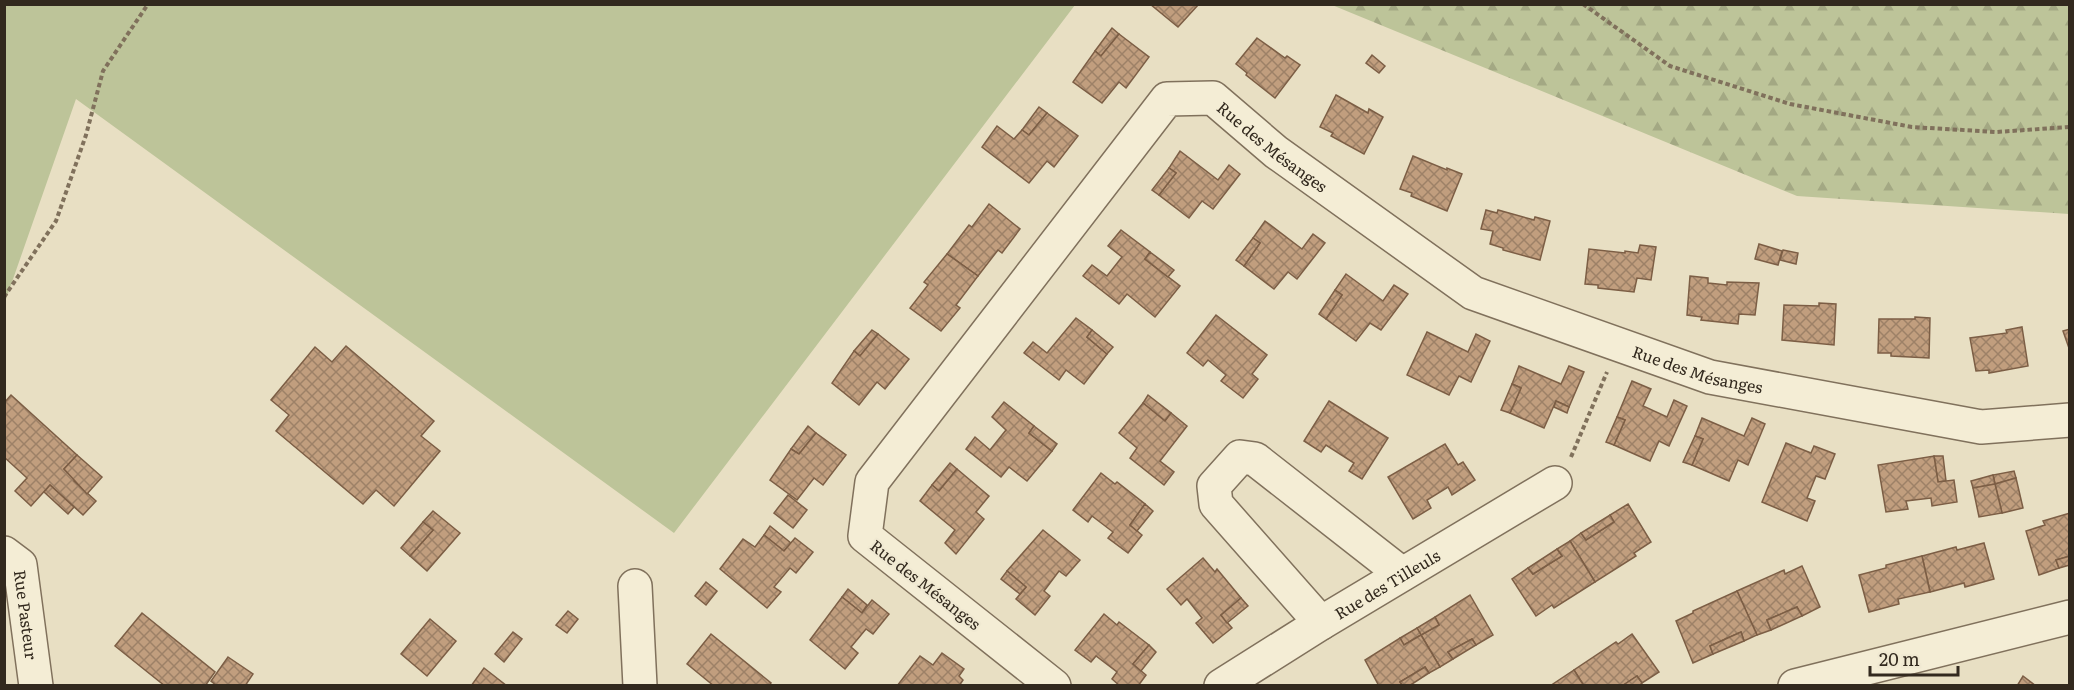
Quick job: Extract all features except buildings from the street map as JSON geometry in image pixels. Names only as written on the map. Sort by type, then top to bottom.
[{"type":"street","name":"Rue des Mésanges","points":[[1054,686],[865,536],[872,482],[1167,99],[1213,98],[1276,152],[1473,293],[1710,377],[1981,427],[2070,420]]},
{"type":"street","points":[[1321,623],[1216,504],[1214,486],[1240,457],[1255,459],[1402,574]]},
{"type":"street","name":"Rue des Tilleuls","points":[[1221,686],[1321,623],[1555,483]]},
{"type":"street","name":"Rue Pasteur","points":[[4,553],[20,565],[36,686]]},
{"type":"street","points":[[636,586],[640,686]]},
{"type":"street","points":[[1795,686],[2070,616]]},
{"type":"path","points":[[4,297],[56,221],[86,135],[103,71],[148,4]]},
{"type":"path","points":[[1583,4],[1670,66],[1790,104],[1912,127],[1996,132],[2070,127]]},
{"type":"path","points":[[1555,483],[1568,465],[1619,344]]},
{"type":"green space","points":[[5,4],[1075,5],[674,533],[76,99],[5,302]]},
{"type":"green space","points":[[1332,5],[2069,5],[2069,214],[1797,196]]}]
